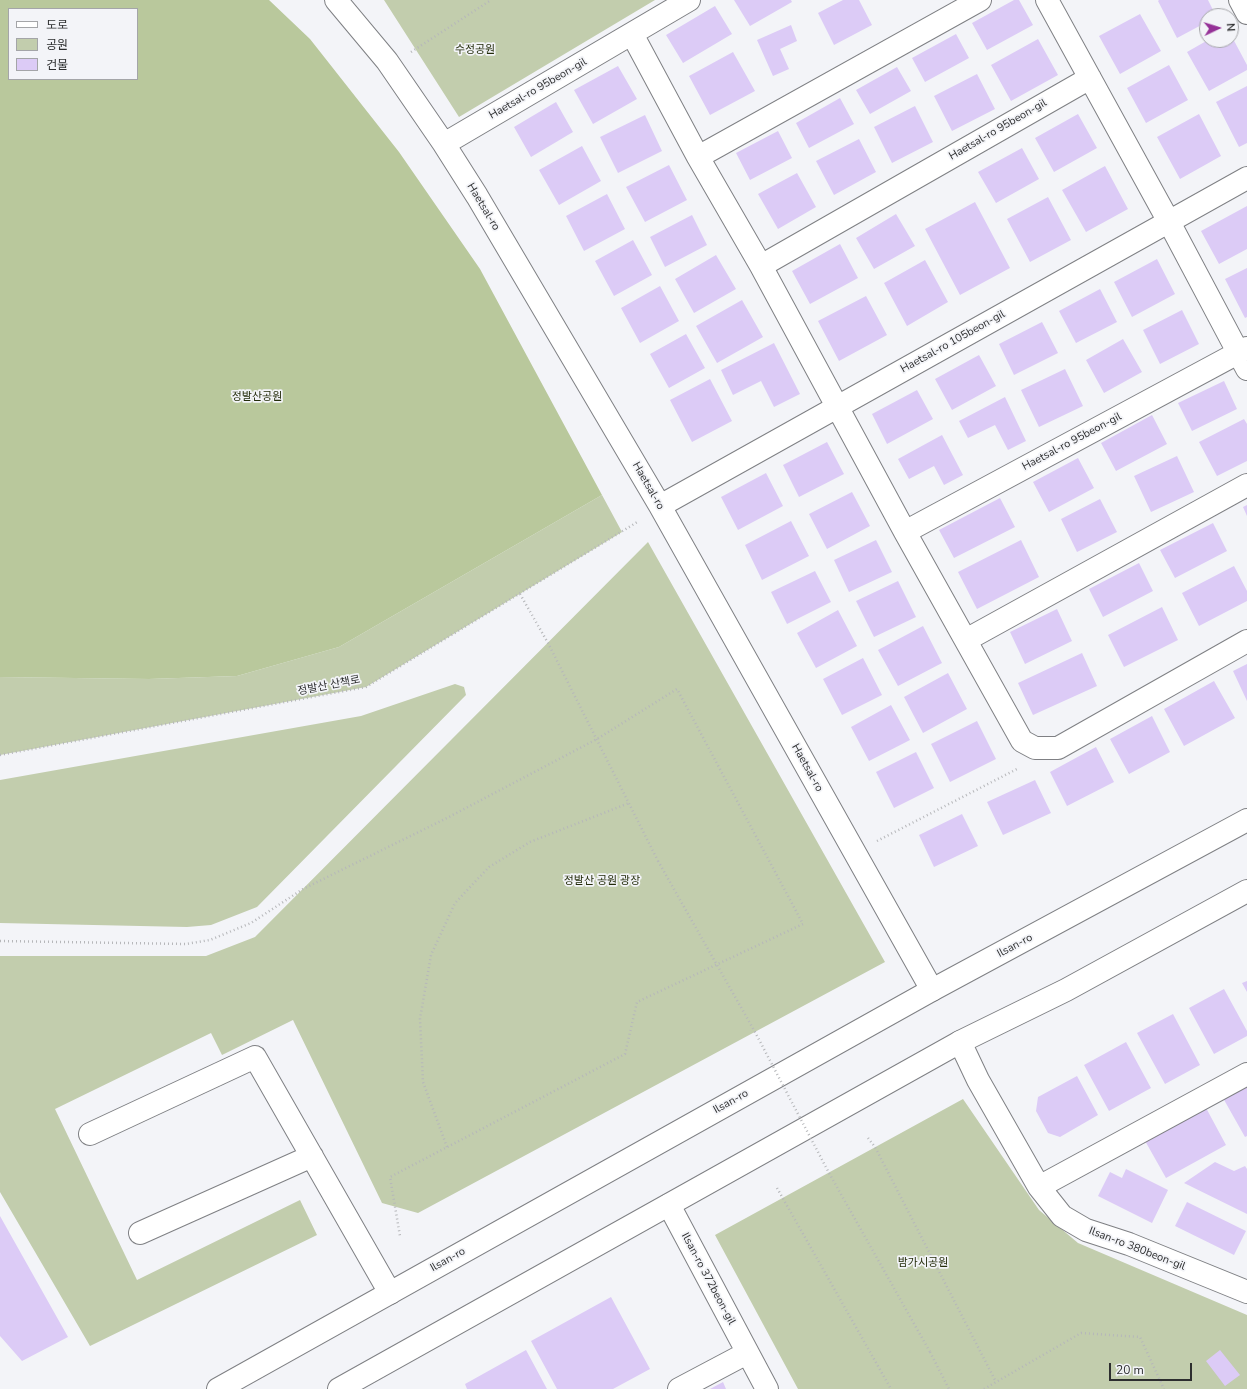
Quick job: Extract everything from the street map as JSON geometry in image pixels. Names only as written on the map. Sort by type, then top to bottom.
[{"type":"street","name":"Haetsal-ro","points":[[336,0],[387,61],[444,144],[477,196],[651,512],[932,990]]},
{"type":"street","name":"Haetsal-ro 95beon-gil","points":[[444,144],[689,0]]},
{"type":"street","points":[[698,157],[980,0]]},
{"type":"street","name":"Haetsal-ro 95beon-gil","points":[[905,532],[1244,356],[1047,0]]},
{"type":"street","points":[[1240,0],[1247,13]]},
{"type":"street","points":[[632,34],[698,157],[761,266],[905,532],[1022,741],[1035,748],[1058,748],[1247,641]]},
{"type":"street","name":"Haetsal-ro 95beon-gil","points":[[761,266],[1090,78]]},
{"type":"street","name":"Haetsal-ro 105beon-gil","points":[[651,512],[1247,178]]},
{"type":"street","points":[[966,640],[1247,485]]},
{"type":"street","name":"Ilsan-ro","points":[[218,1389],[932,990],[1247,820]]},
{"type":"street","points":[[339,1389],[960,1042],[1066,990],[1247,891]]},
{"type":"street","name":"Ilsan-ro 380beon-gil","points":[[960,1042],[978,1080],[1039,1187],[1062,1216],[1086,1230],[1129,1244],[1247,1292]]},
{"type":"street","points":[[90,1134],[255,1057],[390,1293]]},
{"type":"street","points":[[1039,1187],[1247,1074]]},
{"type":"street","points":[[140,1233],[312,1156]]},
{"type":"street","name":"Ilsan-ro 372beon-gil","points":[[669,1205],[767,1389]]},
{"type":"street","points":[[679,1389],[747,1353]]},
{"type":"path","points":[[410,53],[491,0]]},
{"type":"path","name":"정발산 산책로","points":[[0,755],[366,687],[520,594],[651,512]]},
{"type":"path","points":[[520,594],[548,643],[658,861],[755,1032],[829,1173],[930,1352],[949,1389]]},
{"type":"path","points":[[0,941],[186,944],[210,940],[252,924],[303,889],[447,818],[597,739],[676,689],[803,924],[637,1002],[625,1054],[390,1177],[400,1236]]},
{"type":"path","points":[[876,842],[1026,764],[1035,748]]},
{"type":"path","points":[[447,1147],[423,1082],[420,1020],[431,955],[456,903],[489,867],[530,842],[629,803]]},
{"type":"path","points":[[868,1138],[875,1147],[996,1382]]},
{"type":"path","points":[[777,1188],[891,1389]]},
{"type":"path","points":[[984,1389],[1081,1333],[1140,1337],[1164,1389]]},
{"type":"green space","name":"정발산공원","points":[[0,0],[269,0],[310,39],[399,152],[480,269],[602,495],[339,647],[237,676],[149,679],[0,677]]},
{"type":"green space","name":"수정공원","points":[[384,0],[655,0],[459,117]]},
{"type":"green space","points":[[602,495],[622,532],[366,687],[0,755],[0,677],[149,679],[237,676],[339,647]]},
{"type":"green space","name":"정발산 공원 광장","points":[[648,542],[885,962],[418,1213],[382,1203],[293,1020],[222,1055],[211,1033],[55,1109],[137,1280],[300,1200],[317,1235],[90,1346],[0,1192],[0,956],[206,956],[255,937]]},
{"type":"green space","points":[[455,684],[464,687],[466,695],[257,907],[211,925],[187,927],[0,923],[0,780],[361,716]]},
{"type":"green space","name":"밤가시공원","points":[[963,1099],[1039,1210],[1078,1243],[1247,1315],[1247,1389],[798,1389],[715,1235]]},
{"type":"building","points":[[734,0],[791,0],[792,2],[750,26]]},
{"type":"building","points":[[843,0],[859,0],[872,25],[834,45],[818,13]]},
{"type":"building","points":[[1014,0],[1019,0],[1033,25],[987,50],[972,23]]},
{"type":"building","points":[[1208,0],[1212,8],[1199,8],[1199,26],[1177,38],[1158,1]]},
{"type":"building","points":[[715,6],[732,34],[683,63],[666,35]]},
{"type":"building","points":[[1140,14],[1161,51],[1120,74],[1099,36]]},
{"type":"building","points":[[791,25],[797,41],[780,49],[789,69],[773,76],[757,40]]},
{"type":"building","points":[[956,34],[969,58],[925,82],[912,58]]},
{"type":"building","points":[[1038,39],[1058,75],[1011,101],[991,65]]},
{"type":"building","points":[[1199,45],[1199,48],[1238,48],[1247,65],[1247,70],[1209,91],[1187,52]]},
{"type":"building","points":[[733,52],[755,91],[710,115],[689,76]]},
{"type":"building","points":[[1169,65],[1188,100],[1146,123],[1127,88]]},
{"type":"building","points":[[618,66],[637,99],[593,124],[574,90]]},
{"type":"building","points":[[897,67],[911,91],[870,114],[856,90]]},
{"type":"building","points":[[977,74],[995,109],[952,131],[934,96]]},
{"type":"building","points":[[1247,86],[1247,143],[1239,147],[1216,102]]},
{"type":"building","points":[[840,98],[854,124],[809,148],[796,123]]},
{"type":"building","points":[[556,102],[573,132],[531,157],[514,127]]},
{"type":"building","points":[[915,106],[933,142],[892,163],[874,127]]},
{"type":"building","points":[[1078,114],[1097,148],[1054,172],[1035,138]]},
{"type":"building","points":[[1199,114],[1221,156],[1180,179],[1157,137]]},
{"type":"building","points":[[645,115],[662,151],[618,173],[600,137]]},
{"type":"building","points":[[778,131],[792,158],[750,180],[736,153]]},
{"type":"building","points":[[859,139],[876,172],[834,195],[816,161]]},
{"type":"building","points":[[582,146],[601,181],[559,205],[539,170]]},
{"type":"building","points":[[1022,148],[1039,179],[996,203],[978,172]]},
{"type":"building","points":[[669,165],[687,200],[645,222],[626,187]]},
{"type":"building","points":[[1105,166],[1128,209],[1086,232],[1062,190]]},
{"type":"building","points":[[797,173],[816,207],[778,229],[758,194]]},
{"type":"building","points":[[607,194],[625,229],[584,251],[566,216]]},
{"type":"building","points":[[1048,197],[1071,240],[1030,262],[1007,219]]},
{"type":"building","points":[[975,202],[1010,268],[960,295],[925,229]]},
{"type":"building","points":[[1247,206],[1247,249],[1219,264],[1201,231]]},
{"type":"building","points":[[896,214],[915,246],[874,269],[856,238]]},
{"type":"building","points":[[692,215],[707,245],[665,267],[650,237]]},
{"type":"building","points":[[633,240],[652,275],[614,296],[595,261]]},
{"type":"building","points":[[840,244],[858,278],[810,304],[792,271]]},
{"type":"building","points":[[716,255],[736,289],[694,313],[675,279]]},
{"type":"building","points":[[1157,259],[1175,294],[1132,317],[1114,282]]},
{"type":"building","points":[[925,260],[948,302],[907,326],[884,283]]},
{"type":"building","points":[[1247,268],[1247,317],[1245,318],[1225,279]]},
{"type":"building","points":[[660,286],[679,321],[640,343],[621,308]]},
{"type":"building","points":[[1100,289],[1117,322],[1076,343],[1059,311]]},
{"type":"building","points":[[866,296],[887,335],[839,361],[818,321]]},
{"type":"building","points":[[742,300],[763,337],[717,363],[696,326]]},
{"type":"building","points":[[1182,310],[1199,344],[1160,364],[1143,330]]},
{"type":"building","points":[[1042,322],[1058,353],[1014,375],[999,344]]},
{"type":"building","points":[[686,334],[705,368],[669,388],[650,354]]},
{"type":"building","points":[[1123,339],[1142,372],[1104,393],[1086,360]]},
{"type":"building","points":[[774,343],[800,394],[774,407],[761,381],[733,395],[721,370]]},
{"type":"building","points":[[979,355],[996,386],[952,410],[935,379]]},
{"type":"building","points":[[1065,369],[1083,406],[1039,427],[1021,390]]},
{"type":"building","points":[[710,379],[732,421],[692,442],[670,400]]},
{"type":"building","points":[[1224,381],[1237,409],[1192,431],[1178,403]]},
{"type":"building","points":[[917,390],[933,419],[887,444],[872,414]]},
{"type":"building","points":[[1005,397],[1026,441],[1008,450],[995,425],[968,438],[959,421]]},
{"type":"building","points":[[1152,415],[1167,444],[1116,471],[1101,443]]},
{"type":"building","points":[[1244,419],[1247,424],[1247,461],[1217,476],[1199,442]]},
{"type":"building","points":[[942,435],[963,475],[944,485],[934,466],[909,479],[898,459]]},
{"type":"building","points":[[827,442],[844,474],[799,497],[783,465]]},
{"type":"building","points":[[1177,456],[1194,492],[1151,512],[1134,476]]},
{"type":"building","points":[[1078,458],[1094,488],[1049,512],[1033,482]]},
{"type":"building","points":[[766,473],[783,506],[738,530],[721,497]]},
{"type":"building","points":[[852,492],[870,526],[827,549],[809,514]]},
{"type":"building","points":[[1000,498],[1015,527],[954,558],[939,530]]},
{"type":"building","points":[[1100,499],[1117,532],[1077,552],[1061,519]]},
{"type":"building","points":[[1247,505],[1247,516],[1243,507]]},
{"type":"building","points":[[791,521],[809,556],[762,580],[745,545]]},
{"type":"building","points":[[1213,523],[1227,551],[1175,578],[1160,550]]},
{"type":"building","points":[[876,540],[892,572],[849,592],[834,560]]},
{"type":"building","points":[[1021,540],[1039,577],[977,609],[958,572]]},
{"type":"building","points":[[1139,563],[1153,591],[1103,617],[1089,589]]},
{"type":"building","points":[[1234,566],[1247,591],[1247,601],[1199,626],[1182,593]]},
{"type":"building","points":[[815,571],[831,602],[787,624],[771,592]]},
{"type":"building","points":[[898,581],[916,617],[874,637],[856,601]]},
{"type":"building","points":[[1162,607],[1178,640],[1124,667],[1108,635]]},
{"type":"building","points":[[1057,609],[1072,641],[1025,664],[1010,632]]},
{"type":"building","points":[[838,610],[857,646],[816,668],[797,633]]},
{"type":"building","points":[[923,626],[942,663],[898,686],[878,650]]},
{"type":"building","points":[[1082,653],[1097,686],[1033,715],[1018,683]]},
{"type":"building","points":[[863,658],[882,695],[842,715],[823,679]]},
{"type":"building","points":[[1247,664],[1247,701],[1233,671]]},
{"type":"building","points":[[948,673],[967,709],[923,733],[904,697]]},
{"type":"building","points":[[1214,681],[1235,718],[1184,746],[1164,709]]},
{"type":"building","points":[[891,705],[910,740],[869,761],[851,727]]},
{"type":"building","points":[[1152,716],[1170,752],[1129,774],[1110,739]]},
{"type":"building","points":[[977,721],[996,759],[950,782],[931,744]]},
{"type":"building","points":[[1096,747],[1114,782],[1067,806],[1050,772]]},
{"type":"building","points":[[916,752],[934,788],[894,808],[876,772]]},
{"type":"building","points":[[1035,780],[1051,813],[1003,835],[987,802]]},
{"type":"building","points":[[962,814],[978,846],[934,867],[919,835]]},
{"type":"building","points":[[1247,981],[1247,992],[1242,983]]},
{"type":"building","points":[[1224,989],[1247,1031],[1247,1036],[1214,1054],[1189,1008]]},
{"type":"building","points":[[1173,1014],[1200,1065],[1165,1084],[1137,1033]]},
{"type":"building","points":[[1126,1042],[1151,1088],[1109,1111],[1084,1065]]},
{"type":"building","points":[[1077,1076],[1098,1115],[1060,1137],[1048,1133],[1036,1111],[1038,1097]]},
{"type":"building","points":[[1247,1085],[1247,1136],[1245,1137],[1223,1098]]},
{"type":"building","points":[[1205,1106],[1226,1145],[1166,1178],[1144,1139]]},
{"type":"building","points":[[1215,1162],[1234,1171],[1245,1166],[1247,1169],[1247,1214],[1184,1183]]},
{"type":"building","points":[[1126,1169],[1168,1190],[1152,1223],[1098,1196],[1110,1172],[1122,1178]]},
{"type":"building","points":[[1187,1202],[1246,1231],[1234,1255],[1175,1226]]},
{"type":"building","points":[[0,1216],[68,1337],[22,1361],[0,1336]]},
{"type":"building","points":[[611,1297],[650,1369],[613,1389],[557,1389],[531,1341]]},
{"type":"building","points":[[526,1350],[547,1389],[467,1389],[465,1384]]},
{"type":"building","points":[[1220,1350],[1240,1375],[1225,1386],[1206,1361]]},
{"type":"building","points":[[723,1382],[726,1389],[710,1389]]}]
